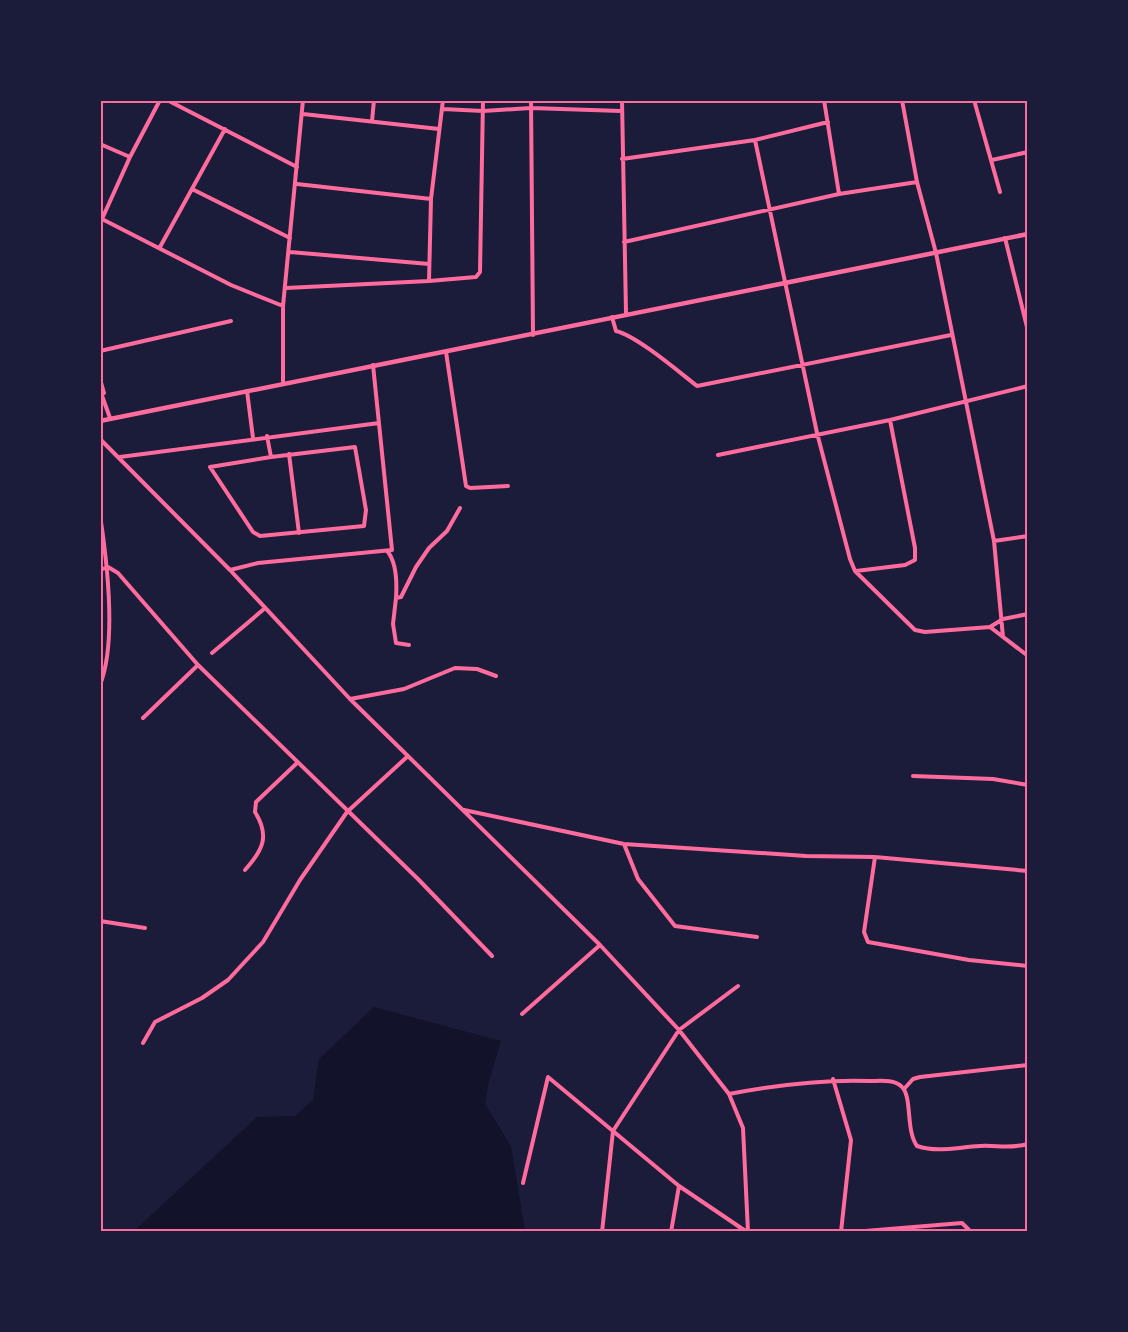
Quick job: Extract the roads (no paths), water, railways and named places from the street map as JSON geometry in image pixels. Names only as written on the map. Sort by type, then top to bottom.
[{"type":"street","points":[[160,100],[101,218],[231,285],[283,306]]},
{"type":"street","points":[[167,100],[297,167]]},
{"type":"street","points":[[283,382],[283,306],[297,184],[303,100]]},
{"type":"street","points":[[372,121],[374,100]]},
{"type":"street","points":[[429,281],[431,199],[443,100]]},
{"type":"street","points":[[286,288],[476,278],[480,272],[483,100]]},
{"type":"street","points":[[531,100],[533,334]]},
{"type":"street","points":[[622,100],[626,313]]},
{"type":"street","points":[[824,100],[839,194]]},
{"type":"street","points":[[902,100],[917,182],[936,253],[994,541],[1003,637]]},
{"type":"street","points":[[974,100],[1000,192]]},
{"type":"street","points":[[443,109],[483,111],[531,108],[621,111]]},
{"type":"street","points":[[303,114],[439,129]]},
{"type":"street","points":[[622,159],[755,140],[828,122]]},
{"type":"street","points":[[160,247],[225,129]]},
{"type":"street","points":[[755,140],[817,433],[855,571],[915,630],[926,632],[990,627],[1003,620],[1028,614]]},
{"type":"street","points":[[100,144],[130,157]]},
{"type":"street","points":[[992,160],[1028,152]]},
{"type":"street","points":[[624,242],[839,194],[917,182]]},
{"type":"street","points":[[297,184],[431,199]]},
{"type":"street","points":[[192,189],[290,238]]},
{"type":"street","points":[[100,421],[283,382],[446,352],[626,313],[784,285],[1028,234]]},
{"type":"street","points":[[1005,238],[1028,331]]},
{"type":"street","points":[[290,252],[429,264]]},
{"type":"street","points":[[612,316],[616,331],[624,333],[662,358],[697,386],[802,367],[951,335]]},
{"type":"street","points":[[100,351],[231,321]]},
{"type":"street","points":[[446,352],[466,486],[470,488],[508,486]]},
{"type":"street","points":[[230,570],[258,563],[392,550],[373,365]]},
{"type":"street","points":[[100,379],[110,418]]},
{"type":"street","points":[[718,455],[817,433],[890,420],[1028,386]]},
{"type":"street","points":[[100,390],[105,397]]},
{"type":"street","points":[[247,390],[253,438]]},
{"type":"street","points":[[855,571],[905,565],[915,560],[915,548],[890,420]]},
{"type":"street","points":[[119,457],[379,423]]},
{"type":"street","points":[[267,436],[271,457]]},
{"type":"street","points":[[100,439],[230,570],[350,699],[600,945],[679,1030],[729,1094],[742,1128],[748,1232]]},
{"type":"street","points":[[355,447],[366,510],[364,526],[260,536],[253,532],[210,467],[289,454],[355,447]]},
{"type":"street","points":[[289,454],[298,533]]},
{"type":"street","points":[[396,598],[401,597],[406,590],[416,567],[429,548],[447,531],[460,508]]},
{"type":"street","points":[[100,515],[108,567],[108,647],[100,685]]},
{"type":"street","points":[[994,541],[1028,536]]},
{"type":"street","points":[[388,552],[392,558],[396,576],[393,624],[396,643],[409,645]]},
{"type":"street","points":[[100,570],[108,567]]},
{"type":"street","points":[[108,567],[118,573],[198,665],[346,812],[419,880],[492,956]]},
{"type":"street","points":[[212,653],[264,609]]},
{"type":"street","points":[[990,627],[1028,657]]},
{"type":"street","points":[[143,718],[198,665]]},
{"type":"street","points":[[350,699],[404,689],[455,668],[477,669],[496,676]]},
{"type":"street","points":[[144,1043],[155,1022],[202,998],[228,980],[263,942],[300,880],[346,812],[408,756]]},
{"type":"street","points":[[245,870],[259,851],[264,833],[263,826],[255,812],[256,802],[297,763]]},
{"type":"street","points":[[913,776],[993,779],[1028,785]]},
{"type":"street","points":[[463,810],[624,843],[806,856],[874,857],[1028,871]]},
{"type":"street","points":[[624,843],[638,879],[675,926],[758,937]]},
{"type":"street","points":[[874,857],[864,932],[868,942],[969,960],[1028,966]]},
{"type":"street","points":[[100,921],[145,928]]},
{"type":"street","points":[[522,1014],[600,945]]},
{"type":"street","points":[[602,1232],[613,1131],[679,1030],[738,986]]},
{"type":"street","points":[[1028,1065],[920,1077],[913,1079],[904,1089],[909,1129],[918,1146],[930,1151],[1028,1144]]},
{"type":"street","points":[[523,1183],[548,1077],[679,1186],[748,1232]]},
{"type":"street","points":[[729,1094],[791,1083],[833,1079],[892,1082],[904,1089]]},
{"type":"street","points":[[833,1079],[851,1140],[841,1232]]},
{"type":"street","points":[[671,1232],[679,1186]]},
{"type":"street","points":[[853,1232],[962,1223],[971,1232]]}]
